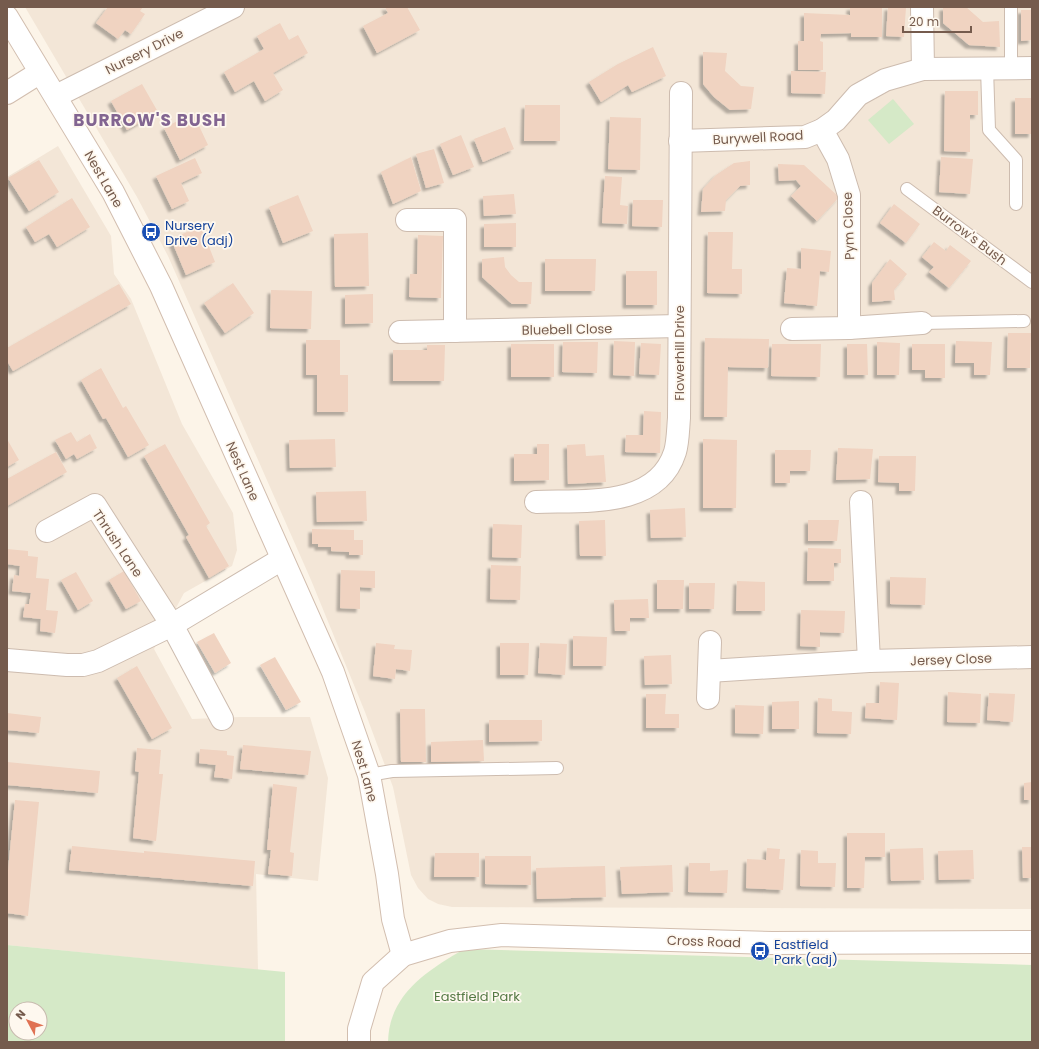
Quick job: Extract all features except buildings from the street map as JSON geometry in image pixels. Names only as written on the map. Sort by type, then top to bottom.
[{"type":"street","name":"Nursery Drive","points":[[56,96],[233,7]]},
{"type":"street","points":[[922,7],[923,69]]},
{"type":"street","name":"Nest Lane","points":[[7,17],[39,73],[56,96],[112,192],[161,286],[333,672],[369,775],[394,919],[403,955]]},
{"type":"street","name":"Burywell Road","points":[[680,141],[805,137],[822,130],[836,120],[858,95],[885,80],[923,69],[1032,68]]},
{"type":"street","points":[[7,93],[39,73]]},
{"type":"street","name":"Flowerhill Drive","points":[[536,502],[614,499],[641,491],[662,477],[675,452],[679,418],[681,93]]},
{"type":"street","name":"Pym Close","points":[[822,130],[838,159],[849,196],[849,328]]},
{"type":"street","points":[[407,220],[455,220],[455,331]]},
{"type":"street","points":[[792,329],[849,328],[922,323]]},
{"type":"street","name":"Bluebell Close","points":[[400,332],[679,326]]},
{"type":"street","points":[[861,502],[869,661]]},
{"type":"street","name":"Thrush Lane","points":[[47,532],[95,506],[172,625],[222,719]]},
{"type":"street","points":[[7,660],[67,665],[89,664],[172,625],[282,559]]},
{"type":"street","points":[[708,698],[710,642]]},
{"type":"street","name":"Jersey Close","points":[[709,671],[869,661],[1032,657]]},
{"type":"street","name":"Cross Road","points":[[403,955],[450,941],[502,935],[772,943],[1032,942]]},
{"type":"street","points":[[359,1042],[359,1029],[373,982],[403,955]]},
{"type":"lane","points":[[1010,7],[1011,68]]},
{"type":"lane","points":[[987,68],[989,130],[1016,160],[1016,204]]},
{"type":"lane","name":"Burrow's Bush","points":[[907,189],[1032,282]]},
{"type":"lane","points":[[922,323],[1024,321]]},
{"type":"lane","points":[[369,775],[392,771],[557,768]]},
{"type":"shaded area","points":[[25,7],[1032,7],[1032,909],[452,907],[438,904],[428,899],[418,888],[411,875],[393,787],[365,712],[311,580],[168,256],[137,197]]},
{"type":"shaded area","points":[[58,146],[111,236],[114,274],[131,299],[182,424],[233,513],[237,550],[232,566],[184,593],[154,649],[192,719],[310,717],[328,778],[318,881],[256,874],[258,970],[7,945],[7,177]]},
{"type":"green space","points":[[893,99],[914,124],[889,144],[868,120]]},
{"type":"green space","points":[[7,945],[285,972],[285,1042],[7,1042]]},
{"type":"green space","name":"Eastfield Park","points":[[464,949],[1032,965],[1032,1042],[388,1042],[390,1025],[395,1010],[403,997],[424,975]]},
{"type":"place","name":"Nursery Drive (adj)","points":[[151,232]]},
{"type":"place","name":"Eastfield Park (adj)","points":[[760,951]]},
{"type":"district","name":"BURROW'S BUSH","points":[[150,120]]}]
